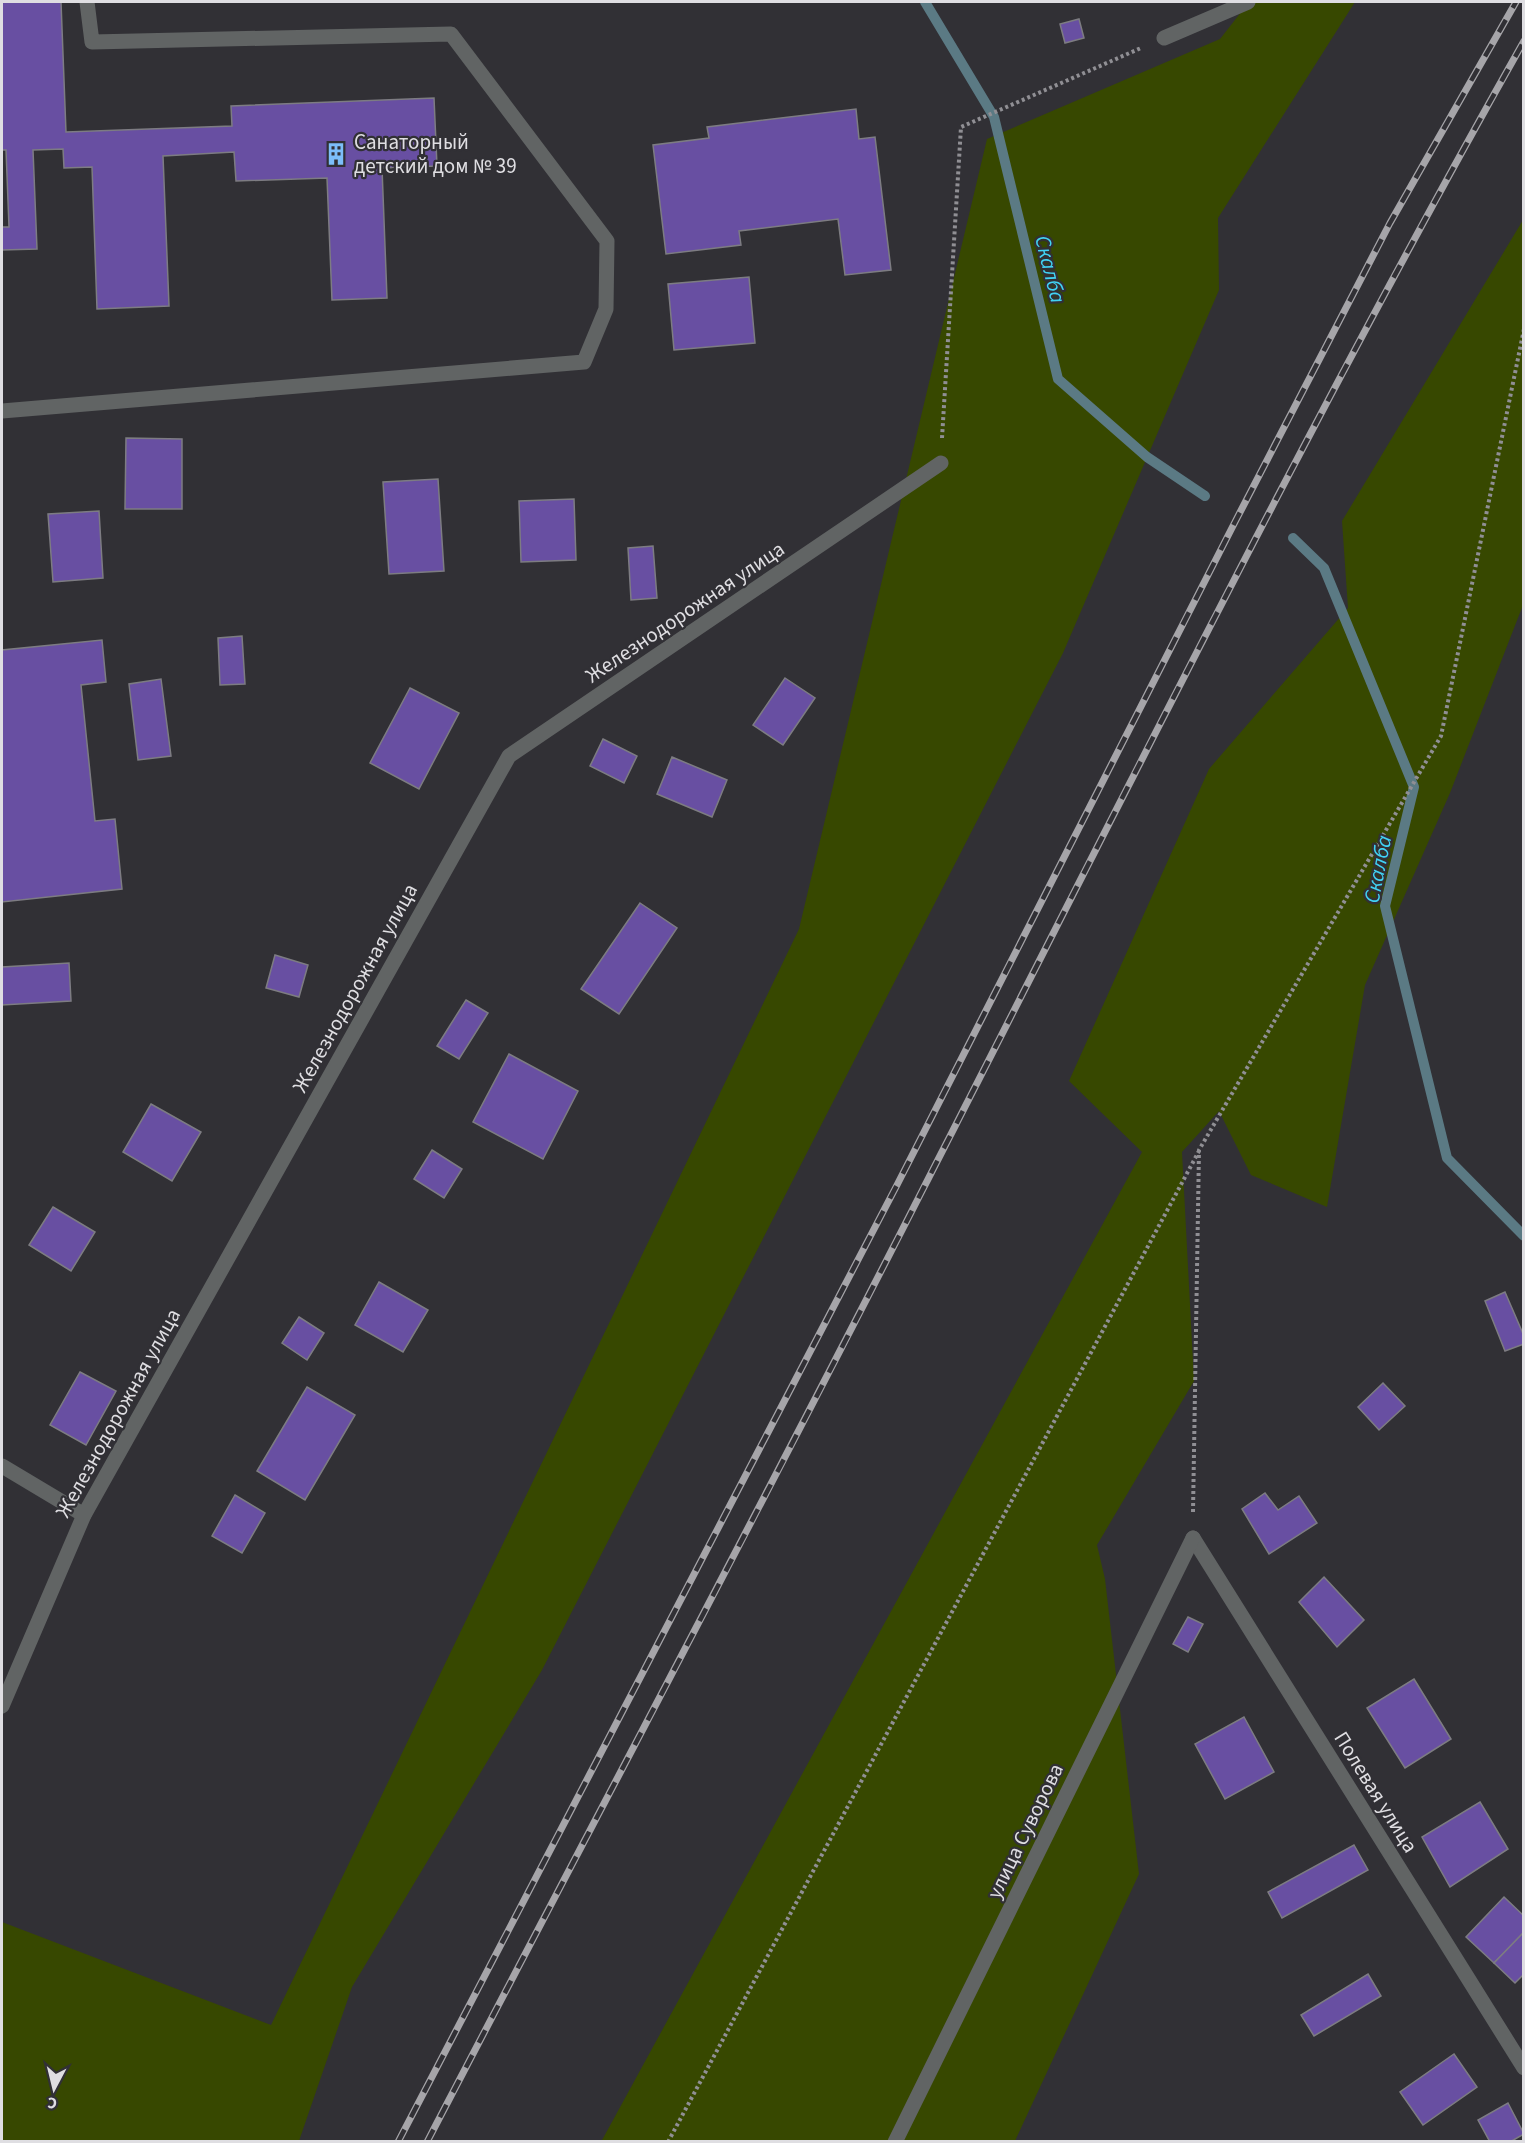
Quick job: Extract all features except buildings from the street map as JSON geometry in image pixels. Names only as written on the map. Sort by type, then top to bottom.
[{"type":"street","points":[[2,411],[584,362],[606,309],[607,241],[451,34],[92,42],[87,2]]},
{"type":"street","points":[[1164,38],[1248,2]]},
{"type":"street","name":"Железнодорожная улица","points":[[2,1706],[84,1515],[509,756],[941,463]]},
{"type":"street","points":[[2,1466],[84,1515]]},
{"type":"street","name":"Полевая улица","points":[[1193,1538],[1524,2068]]},
{"type":"street","name":"улица Суворова","points":[[895,2142],[1193,1538]]},
{"type":"path","points":[[941,463],[960,127],[1164,38]]},
{"type":"path","points":[[668,2142],[1199,1150],[1441,736],[1524,329]]},
{"type":"path","points":[[1193,1538],[1199,1150]]},
{"type":"green space","points":[[1249,2],[1355,2],[1218,218],[1219,290],[1063,653],[542,1670],[352,1987],[299,2141],[2,2141],[2,1922],[271,2025],[799,929],[987,139],[1220,39]]},
{"type":"green space","points":[[1523,220],[1523,605],[1450,793],[1365,985],[1327,1207],[1251,1175],[1219,1111],[1182,1152],[1194,1381],[1097,1545],[1105,1579],[1139,1874],[1015,2141],[601,2142],[1142,1152],[1069,1081],[1209,769],[1348,608],[1342,521]]},
{"type":"waterway","name":"Скалба","points":[[925,2],[994,117],[1058,379],[1147,457],[1205,496]]},
{"type":"waterway","name":"Скалба","points":[[1293,538],[1324,568],[1414,787],[1385,906],[1447,1158],[1524,1236]]},
{"type":"railway","points":[[398,2142],[897,1185],[1390,223],[1516,2]]},
{"type":"railway","points":[[427,2142],[800,1429],[1292,469],[1524,41]]},
{"type":"place","name":"Санаторный детский дом № 39","points":[[336,154]]}]
